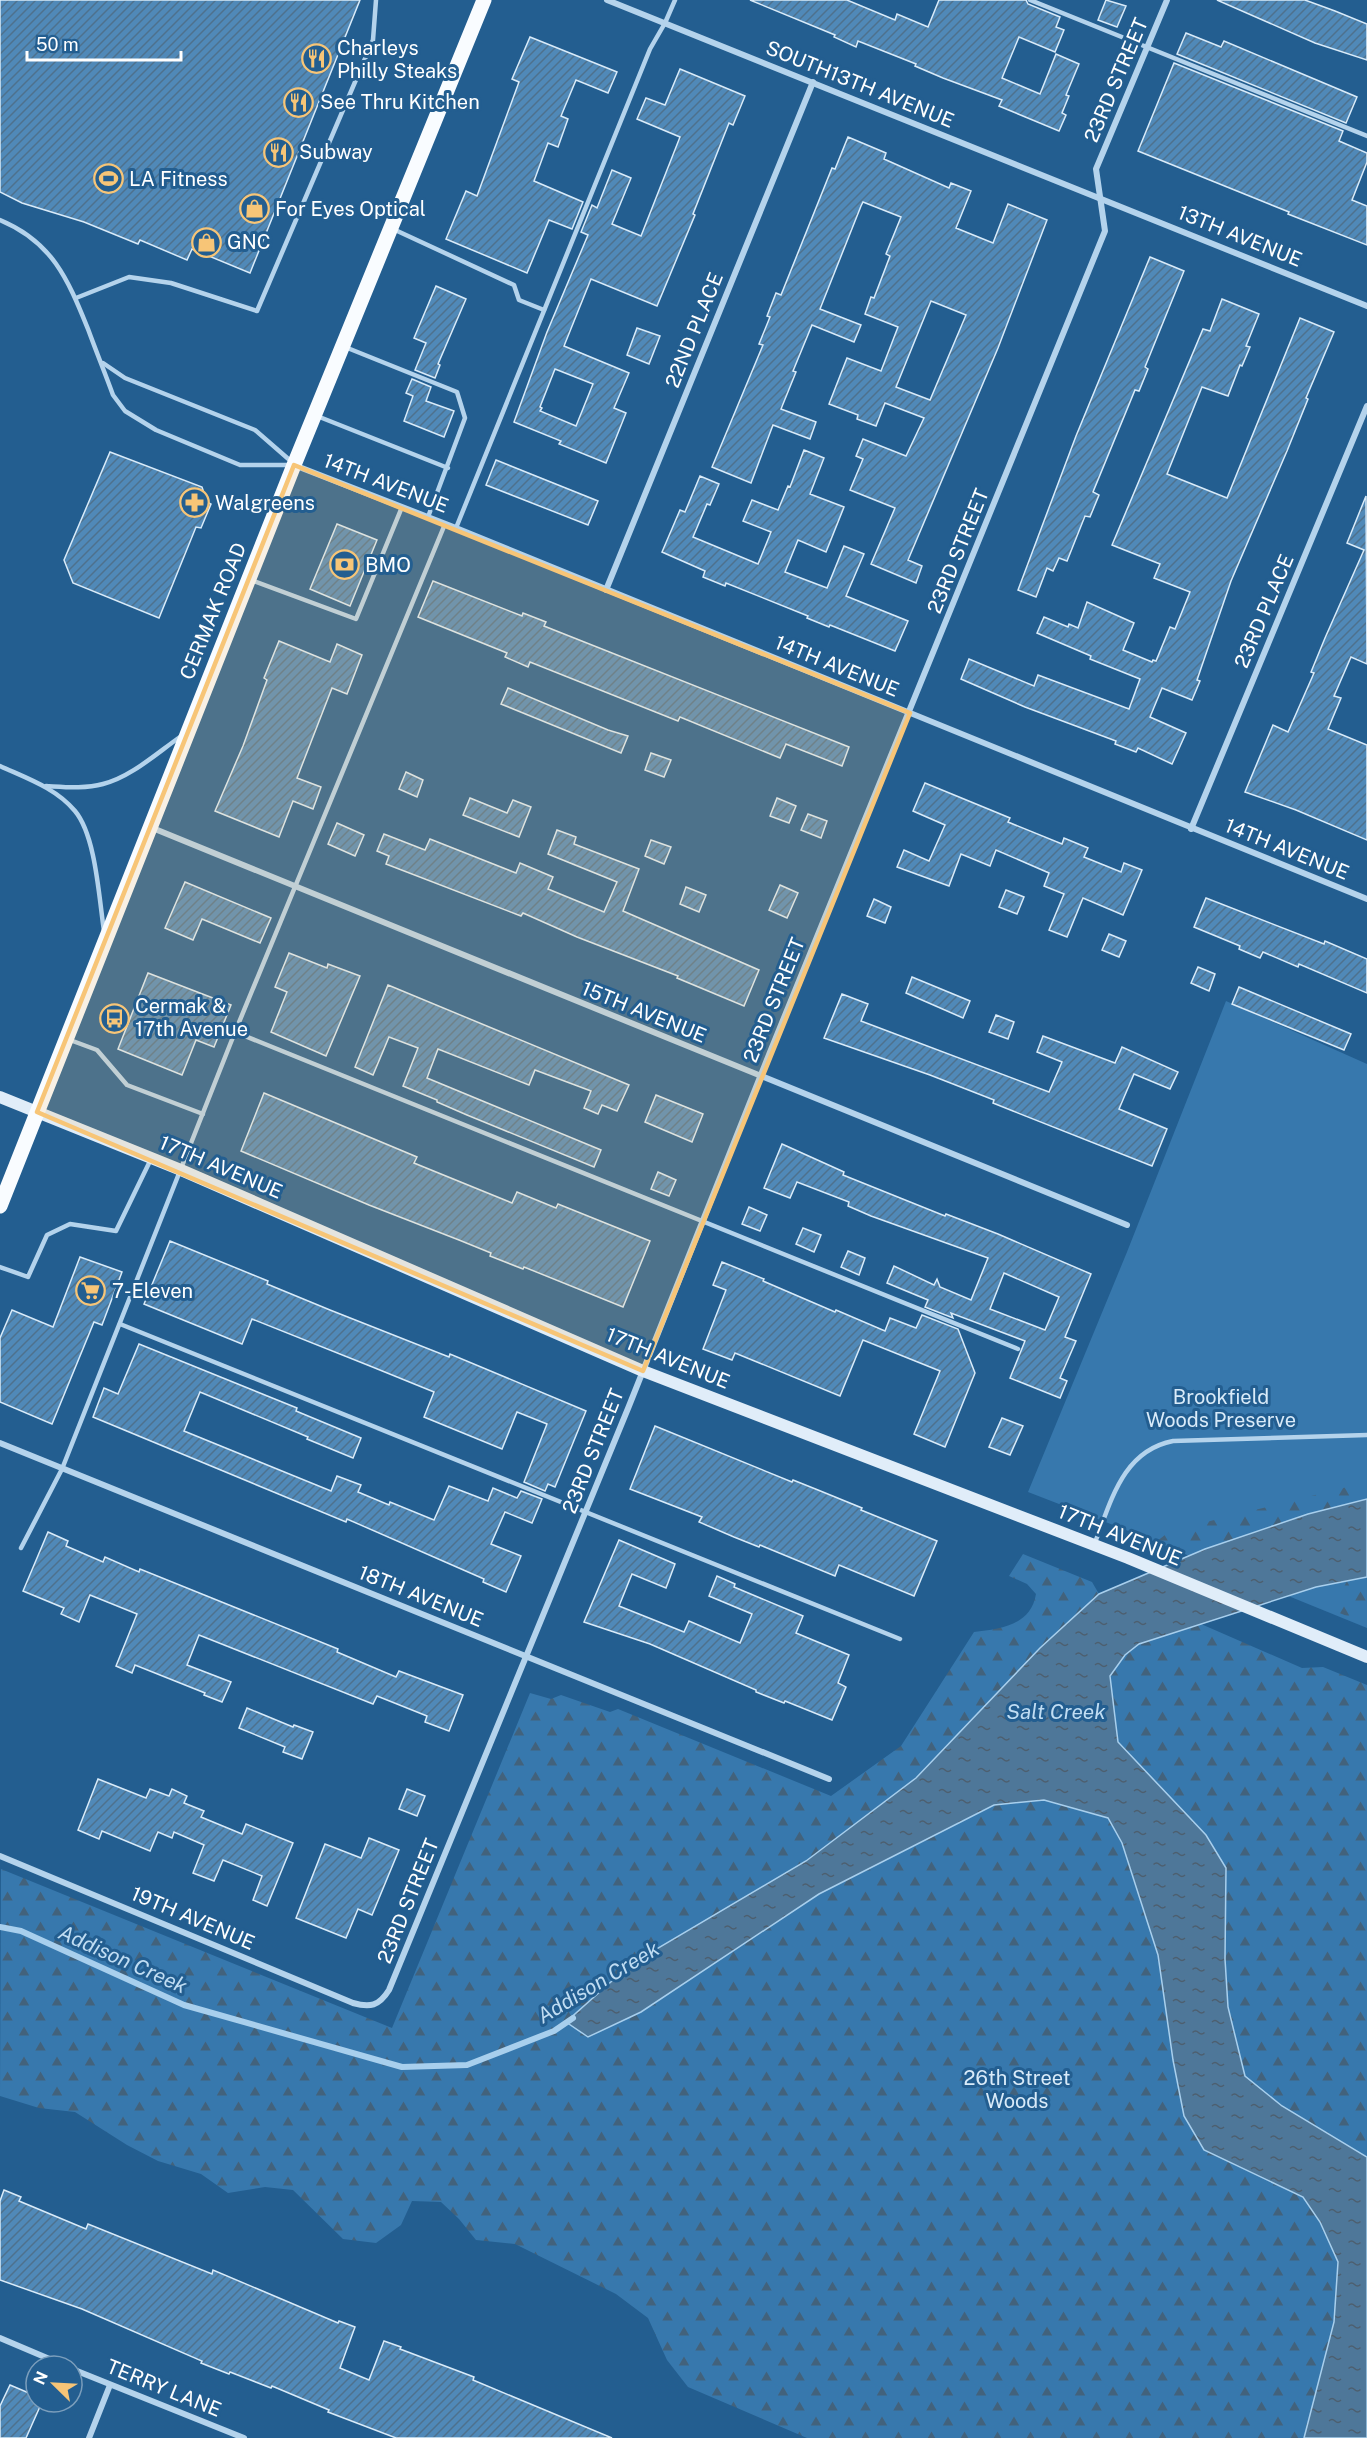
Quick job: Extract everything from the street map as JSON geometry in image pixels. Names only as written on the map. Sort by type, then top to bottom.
[{"type":"main road","name":"CERMAK ROAD","points":[[0,1206],[248,579],[484,0]]},
{"type":"street","name":"SOUTH13TH AVENUE","points":[[607,0],[1100,198]]},
{"type":"street","name":"23RD STREET","points":[[375,2006],[390,1990],[1105,231],[1096,169],[1167,0]]},
{"type":"street","name":"22ND PLACE","points":[[606,590],[813,82]]},
{"type":"street","name":"13TH AVENUE","points":[[1100,198],[1367,306]]},
{"type":"street","name":"23RD PLACE","points":[[1191,829],[1367,406]]},
{"type":"street","name":"14TH AVENUE","points":[[294,465],[456,528],[1367,899]]},
{"type":"street","name":"15TH AVENUE","points":[[150,827],[1127,1225]]},
{"type":"street","name":"17TH AVENUE","points":[[0,1097],[181,1170],[643,1371],[1128,1558],[1367,1657]]},
{"type":"street","name":"18TH AVENUE","points":[[0,1443],[829,1779]]},
{"type":"street","name":"19TH AVENUE","points":[[0,1856],[353,2003],[375,2006]]},
{"type":"street","points":[[0,2338],[38,2354]]},
{"type":"street","name":"TERRY LANE","points":[[84,2374],[244,2438]]},
{"type":"street","points":[[89,2438],[111,2385]]},
{"type":"lane","points":[[76,298],[129,277],[171,283],[257,311],[373,40],[376,0]]},
{"type":"lane","points":[[456,528],[650,49],[675,0]]},
{"type":"lane","points":[[1030,0],[1367,136]]},
{"type":"lane","points":[[0,220],[34,240],[56,262],[69,281],[114,395],[125,411],[156,430],[240,465],[294,465]]},
{"type":"lane","points":[[391,228],[514,285],[519,300],[544,310]]},
{"type":"lane","points":[[342,346],[457,392],[465,418],[428,517]]},
{"type":"lane","points":[[101,362],[125,378],[255,430],[294,465]]},
{"type":"lane","points":[[314,415],[448,468]]},
{"type":"lane","points":[[248,579],[356,619],[402,507]]},
{"type":"lane","points":[[21,1548],[62,1468],[235,1032],[445,524]]},
{"type":"lane","points":[[44,786],[75,787],[104,784],[132,770],[187,732]]},
{"type":"lane","points":[[0,766],[44,786],[63,799],[76,812],[84,828],[94,860],[105,941]]},
{"type":"lane","points":[[235,1032],[1018,1349]]},
{"type":"lane","points":[[66,1038],[97,1050],[127,1085],[203,1114]]},
{"type":"lane","points":[[0,1267],[28,1277],[46,1235],[70,1224],[116,1231],[151,1158]]},
{"type":"lane","points":[[120,1324],[900,1639]]},
{"type":"lane","points":[[1094,1545],[1122,1477],[1133,1461],[1157,1444],[1173,1441],[1367,1435]]},
{"type":"highlighted area","points":[[294,465],[910,713],[643,1371],[37,1112]]},
{"type":"green space","name":"Brookfield Woods Preserve","points":[[1226,1001],[1367,1064],[1367,1628],[1028,1492],[1127,1252]]},
{"type":"green space","points":[[1367,1482],[1367,1499],[1308,1514],[1188,1555],[1156,1542],[1170,1531]]},
{"type":"green space","name":"26th Street Woods","points":[[1023,1554],[1092,1582],[1099,1594],[1040,1648],[916,1778],[806,1861],[631,1964],[566,2022],[994,1805],[1044,1800],[1108,1818],[1122,1843],[1158,1955],[1173,2060],[1291,2190],[1303,2197],[1320,2222],[1338,2262],[1334,2322],[1304,2438],[807,2438],[688,2387],[667,2360],[648,2318],[616,2294],[515,2244],[476,2240],[441,2202],[412,2201],[401,2225],[376,2243],[343,2239],[293,2190],[265,2187],[228,2193],[201,2174],[158,2161],[127,2145],[75,2112],[39,2108],[0,2096],[1,1869],[392,2028],[530,1693],[551,1699],[561,1695],[610,1712],[618,1709],[831,1796],[901,1746],[974,1632],[1013,1624],[1028,1613],[1036,1594],[1027,1584],[1009,1576]]},
{"type":"green space","points":[[1367,1577],[1367,1624],[1332,1610],[1347,1581]]},
{"type":"green space","points":[[1201,1624],[1302,1668],[1323,1667],[1367,1685],[1367,2157],[1282,2106],[1245,2076],[1228,2007],[1225,1959],[1226,1868],[1206,1835],[1118,1742],[1110,1675],[1125,1655],[1139,1644]]},
{"type":"water","name":"Salt Creek","points":[[1367,1499],[1367,1577],[1316,1587],[1139,1644],[1125,1655],[1110,1676],[1118,1742],[1206,1835],[1226,1868],[1225,1959],[1228,2007],[1245,2076],[1282,2106],[1367,2157],[1367,2438],[1304,2438],[1334,2322],[1338,2262],[1320,2222],[1303,2197],[1204,2150],[1184,2116],[1173,2060],[1158,1955],[1122,1843],[1108,1818],[1044,1800],[994,1805],[819,1894],[641,2012],[588,2037],[566,2022],[631,1964],[806,1861],[916,1778],[1040,1648],[1099,1594],[1205,1549],[1308,1514]]},
{"type":"building","points":[[0,0],[360,0],[250,273],[192,249],[187,260],[140,240],[138,244],[84,222],[22,203],[0,192]]},
{"type":"building","points":[[750,0],[847,0],[895,20],[897,14],[928,27],[939,0],[1026,0],[1028,4],[1060,17],[1056,27],[1064,30],[1055,52],[1019,37],[1002,78],[1040,94],[1056,54],[1079,64],[1066,95],[1069,96],[1062,113],[1066,115],[1059,131],[999,106],[1002,100],[943,78],[915,66],[916,64],[858,41],[856,47],[834,37],[835,35]]},
{"type":"building","points":[[1106,0],[1126,6],[1117,27],[1098,20]]},
{"type":"building","points":[[1217,0],[1305,0],[1335,11],[1367,24],[1367,60],[1315,43]]},
{"type":"building","points":[[1186,33],[1221,47],[1224,41],[1357,97],[1346,123],[1177,54]]},
{"type":"building","points":[[530,37],[617,72],[608,93],[576,80],[561,116],[568,119],[558,147],[548,143],[534,181],[583,202],[572,229],[549,220],[527,273],[446,239],[466,191],[477,196],[519,82],[512,79]]},
{"type":"building","points":[[1174,63],[1343,131],[1339,141],[1367,153],[1367,162],[1352,200],[1367,206],[1367,245],[1138,151]]},
{"type":"building","points":[[680,69],[745,96],[733,125],[729,123],[693,214],[695,215],[657,306],[591,279],[564,346],[629,373],[614,408],[626,413],[606,463],[514,422],[547,332],[588,235],[581,232],[592,205],[597,208],[612,170],[631,178],[612,224],[641,236],[680,137],[637,119],[646,98],[665,105]],"holes":[[[555,369],[593,384],[576,426],[540,411]]]},
{"type":"building","points":[[848,137],[886,153],[884,159],[949,188],[951,183],[971,191],[956,228],[993,243],[1008,204],[1047,220],[998,348],[908,560],[922,566],[916,583],[871,564],[895,508],[850,490],[863,459],[856,456],[863,439],[906,456],[924,418],[885,403],[876,426],[857,419],[858,415],[829,404],[847,358],[881,371],[898,327],[865,314],[871,297],[874,298],[890,256],[886,254],[901,217],[863,202],[820,309],[861,325],[854,342],[812,325],[793,371],[796,372],[781,409],[816,422],[810,439],[773,425],[751,483],[712,467],[763,345],[759,344],[770,317],[767,316],[776,293],[781,295],[832,168],[835,169]],"holes":[[[931,301],[966,315],[930,400],[896,387]]]},
{"type":"building","points":[[1150,257],[1184,271],[1145,367],[1148,369],[1139,391],[1135,390],[1093,492],[1099,495],[1090,517],[1085,516],[1067,561],[1059,558],[1053,571],[1047,568],[1036,597],[1018,590],[1076,436]]},
{"type":"building","points":[[436,286],[466,299],[438,364],[440,365],[435,378],[415,370],[426,343],[414,338]]},
{"type":"building","points":[[1222,299],[1259,314],[1246,346],[1250,347],[1228,396],[1202,387],[1167,474],[1227,498],[1300,318],[1334,332],[1287,451],[1231,581],[1192,700],[1162,688],[1150,717],[1186,733],[1172,764],[1138,748],[1136,752],[1115,744],[1116,741],[1025,707],[961,679],[969,659],[1034,686],[1038,675],[1129,709],[1140,679],[1090,659],[1091,656],[1037,633],[1044,617],[1068,627],[1069,624],[1078,628],[1087,602],[1134,623],[1123,650],[1152,662],[1156,661],[1170,627],[1175,629],[1190,592],[1154,578],[1160,564],[1112,545],[1203,329],[1210,331]]},
{"type":"building","points":[[637,328],[660,336],[649,364],[627,355]]},
{"type":"building","points":[[412,379],[431,387],[426,401],[454,411],[444,437],[404,421],[413,396],[406,393]]},
{"type":"building","points":[[804,450],[824,458],[810,494],[844,507],[826,552],[798,540],[785,572],[827,588],[844,546],[864,554],[846,596],[908,621],[895,651],[830,625],[829,627],[807,618],[808,616],[726,583],[725,586],[703,577],[705,571],[662,552],[680,510],[685,512],[700,476],[719,484],[710,505],[707,504],[693,537],[758,564],[771,532],[743,521],[752,500],[778,510],[788,486],[790,487]]},
{"type":"building","name":"Walgreens","points":[[110,452],[202,487],[207,502],[211,504],[201,528],[196,527],[159,618],[73,583],[64,560]]},
{"type":"building","points":[[496,460],[598,501],[588,525],[486,485]]},
{"type":"building","points":[[1366,496],[1367,664],[1351,657],[1334,696],[1341,698],[1328,729],[1367,745],[1367,840],[1296,810],[1245,792],[1273,725],[1288,732],[1314,673],[1311,672],[1364,550],[1347,543]]},
{"type":"building","name":"BMO","points":[[337,524],[377,540],[350,606],[310,589]]},
{"type":"building","points":[[433,581],[522,616],[523,613],[546,622],[544,626],[849,747],[842,766],[786,744],[780,758],[680,717],[678,721],[530,662],[528,667],[505,657],[507,653],[418,617]]},
{"type":"building","points":[[279,641],[330,662],[337,644],[362,655],[347,694],[332,688],[297,778],[321,787],[313,809],[293,801],[279,837],[215,811],[243,746],[267,680],[264,678]]},
{"type":"building","points":[[508,688],[608,730],[628,736],[621,753],[501,704]]},
{"type":"building","points":[[651,753],[671,760],[664,777],[645,770]]},
{"type":"building","points":[[406,772],[423,780],[417,797],[399,789]]},
{"type":"building","points":[[925,783],[1010,818],[1008,822],[1062,844],[1064,838],[1088,848],[1084,857],[1121,872],[1124,863],[1142,870],[1123,915],[1083,898],[1067,937],[1049,930],[1064,894],[1044,886],[1049,873],[996,850],[990,866],[961,854],[949,886],[897,867],[904,850],[929,861],[945,825],[913,811]]},
{"type":"building","points":[[470,798],[507,813],[513,800],[531,807],[519,837],[463,815]]},
{"type":"building","points":[[777,798],[796,806],[789,823],[770,816]]},
{"type":"building","points":[[808,814],[827,821],[821,838],[801,830]]},
{"type":"building","points":[[337,823],[364,835],[355,856],[328,844]]},
{"type":"building","points":[[557,830],[576,837],[574,844],[639,869],[623,911],[759,970],[744,1006],[677,978],[678,976],[577,937],[523,913],[521,916],[386,864],[389,856],[377,851],[384,834],[425,850],[430,839],[516,873],[520,863],[553,877],[548,889],[604,912],[617,882],[548,854]]},
{"type":"building","points":[[651,840],[671,847],[664,864],[645,856]]},
{"type":"building","points":[[185,882],[271,918],[260,943],[202,919],[193,940],[165,928]]},
{"type":"building","points":[[780,885],[798,893],[787,918],[769,910]]},
{"type":"building","points":[[686,887],[706,895],[699,912],[680,904]]},
{"type":"building","points":[[1006,890],[1024,897],[1017,914],[999,907]]},
{"type":"building","points":[[1206,898],[1324,944],[1325,941],[1367,959],[1367,993],[1299,964],[1298,967],[1263,952],[1260,958],[1239,949],[1240,946],[1194,927]]},
{"type":"building","points":[[874,899],[891,907],[885,923],[867,916]]},
{"type":"building","points":[[1109,934],[1126,941],[1119,957],[1102,950]]},
{"type":"building","points":[[289,953],[327,968],[328,964],[360,976],[326,1056],[271,1032],[287,992],[275,987]]},
{"type":"building","points":[[1198,967],[1215,974],[1209,991],[1191,983]]},
{"type":"building","points":[[148,973],[231,1005],[214,1047],[196,1040],[182,1075],[118,1049]]},
{"type":"building","points":[[912,977],[970,1001],[963,1018],[906,993]]},
{"type":"building","points":[[388,985],[629,1085],[617,1111],[602,1105],[598,1114],[584,1108],[591,1091],[535,1070],[529,1085],[438,1049],[427,1078],[601,1150],[594,1167],[403,1086],[418,1048],[389,1037],[373,1075],[355,1067]]},
{"type":"building","points":[[1239,987],[1351,1034],[1344,1050],[1232,1004]]},
{"type":"building","points":[[842,994],[868,1004],[861,1021],[1049,1092],[1062,1062],[1037,1052],[1043,1036],[1115,1063],[1122,1047],[1178,1072],[1170,1089],[1134,1074],[1119,1109],[1167,1129],[1152,1166],[993,1103],[994,1100],[930,1075],[824,1038]]},
{"type":"building","points":[[996,1015],[1014,1022],[1008,1039],[989,1032]]},
{"type":"building","points":[[264,1093],[417,1157],[414,1163],[512,1203],[517,1192],[556,1208],[558,1204],[650,1241],[623,1307],[524,1267],[523,1269],[490,1256],[491,1253],[241,1151]]},
{"type":"building","points":[[656,1095],[703,1114],[692,1142],[645,1122]]},
{"type":"building","points":[[782,1144],[844,1172],[843,1175],[945,1216],[946,1214],[998,1234],[1091,1274],[1065,1337],[1076,1341],[1060,1378],[1067,1381],[1060,1398],[1010,1378],[1025,1341],[951,1313],[953,1318],[925,1307],[928,1300],[887,1283],[894,1266],[934,1285],[937,1279],[940,1287],[971,1300],[988,1258],[871,1216],[848,1206],[849,1202],[797,1182],[790,1198],[764,1188]],"holes":[[[1004,1273],[1059,1297],[1045,1330],[990,1309]]]},
{"type":"building","points":[[658,1172],[676,1180],[669,1196],[651,1189]]},
{"type":"building","points":[[749,1207],[767,1215],[760,1231],[742,1224]]},
{"type":"building","points":[[803,1228],[821,1235],[814,1252],[796,1244]]},
{"type":"building","points":[[170,1241],[268,1281],[267,1284],[330,1310],[449,1357],[450,1354],[586,1411],[555,1487],[548,1484],[545,1491],[524,1482],[547,1424],[517,1412],[502,1449],[424,1417],[434,1392],[370,1366],[252,1319],[242,1344],[144,1304]]},
{"type":"building","points":[[848,1251],[865,1258],[859,1275],[841,1267]]},
{"type":"building","points":[[80,1257],[122,1272],[102,1325],[94,1322],[52,1424],[0,1402],[0,1338],[12,1310],[53,1327]]},
{"type":"building","points":[[722,1262],[835,1312],[836,1310],[885,1331],[890,1318],[916,1328],[922,1315],[958,1329],[975,1373],[945,1447],[914,1434],[940,1371],[863,1340],[840,1396],[735,1353],[732,1360],[703,1349],[726,1290],[713,1285]]},
{"type":"building","points":[[139,1344],[297,1408],[296,1411],[361,1438],[353,1458],[200,1392],[184,1431],[331,1491],[337,1476],[361,1485],[358,1492],[434,1520],[449,1486],[488,1501],[493,1488],[517,1498],[521,1491],[542,1499],[532,1523],[505,1512],[491,1544],[521,1556],[506,1592],[483,1582],[484,1579],[347,1519],[346,1522],[93,1417],[104,1388],[118,1394]]},
{"type":"building","points":[[1002,1418],[1023,1426],[1010,1455],[989,1447]]},
{"type":"building","points":[[655,1426],[792,1482],[793,1480],[818,1490],[937,1541],[914,1596],[839,1565],[835,1576],[760,1545],[759,1547],[734,1537],[699,1522],[702,1517],[630,1489]]},
{"type":"building","points":[[48,1532],[68,1541],[66,1546],[103,1562],[105,1557],[139,1572],[140,1569],[338,1649],[337,1652],[396,1677],[399,1671],[463,1695],[449,1731],[425,1722],[427,1716],[377,1696],[373,1704],[199,1635],[187,1665],[231,1682],[222,1702],[135,1665],[132,1673],[116,1666],[137,1614],[90,1595],[79,1622],[61,1614],[64,1608],[23,1591]]},
{"type":"building","points":[[619,1540],[675,1564],[666,1588],[632,1574],[619,1606],[684,1632],[689,1621],[740,1643],[752,1614],[709,1596],[717,1576],[735,1584],[734,1587],[803,1616],[796,1633],[849,1655],[838,1683],[846,1687],[832,1720],[756,1692],[756,1690],[650,1644],[584,1622]]},
{"type":"building","points":[[247,1708],[293,1727],[294,1725],[313,1732],[302,1759],[283,1752],[285,1747],[239,1728]]},
{"type":"building","points":[[98,1779],[146,1798],[150,1789],[169,1796],[172,1789],[187,1796],[184,1803],[204,1811],[201,1817],[242,1834],[246,1824],[293,1843],[267,1906],[253,1900],[262,1876],[223,1860],[214,1881],[193,1873],[204,1845],[174,1832],[172,1838],[158,1832],[150,1851],[102,1831],[99,1839],[78,1830]]},
{"type":"building","points":[[407,1789],[425,1796],[417,1816],[399,1809]]},
{"type":"building","points":[[369,1838],[399,1850],[372,1915],[358,1909],[346,1938],[296,1918],[325,1844],[361,1858]]},
{"type":"building","points":[[4,2190],[21,2197],[19,2201],[86,2229],[88,2224],[212,2274],[213,2270],[338,2323],[339,2321],[355,2327],[340,2368],[369,2380],[384,2341],[474,2377],[473,2380],[612,2438],[396,2438],[328,2412],[329,2410],[272,2386],[271,2388],[201,2363],[202,2361],[82,2309],[0,2280],[0,2201]]},
{"type":"building","points":[[10,2385],[24,2391],[24,2414],[37,2414],[26,2438],[0,2438],[0,2406]]},
{"type":"waterway","name":"Addison Creek","points":[[0,1927],[21,1931],[184,2005],[402,2067],[467,2065],[554,2031],[573,2018]]},
{"type":"place","name":"Charleys Philly Steaks","points":[[316,59]]},
{"type":"place","name":"See Thru Kitchen","points":[[299,102]]},
{"type":"place","name":"Subway","points":[[278,152]]},
{"type":"place","name":"LA Fitness","points":[[108,179]]},
{"type":"place","name":"For Eyes Optical","points":[[254,209]]},
{"type":"place","name":"GNC","points":[[206,242]]},
{"type":"place","name":"Walgreens","points":[[194,503]]},
{"type":"place","name":"BMO","points":[[344,565]]},
{"type":"place","name":"Cermak & 17th Avenue","points":[[114,1018]]},
{"type":"place","name":"7-Eleven","points":[[91,1291]]}]
